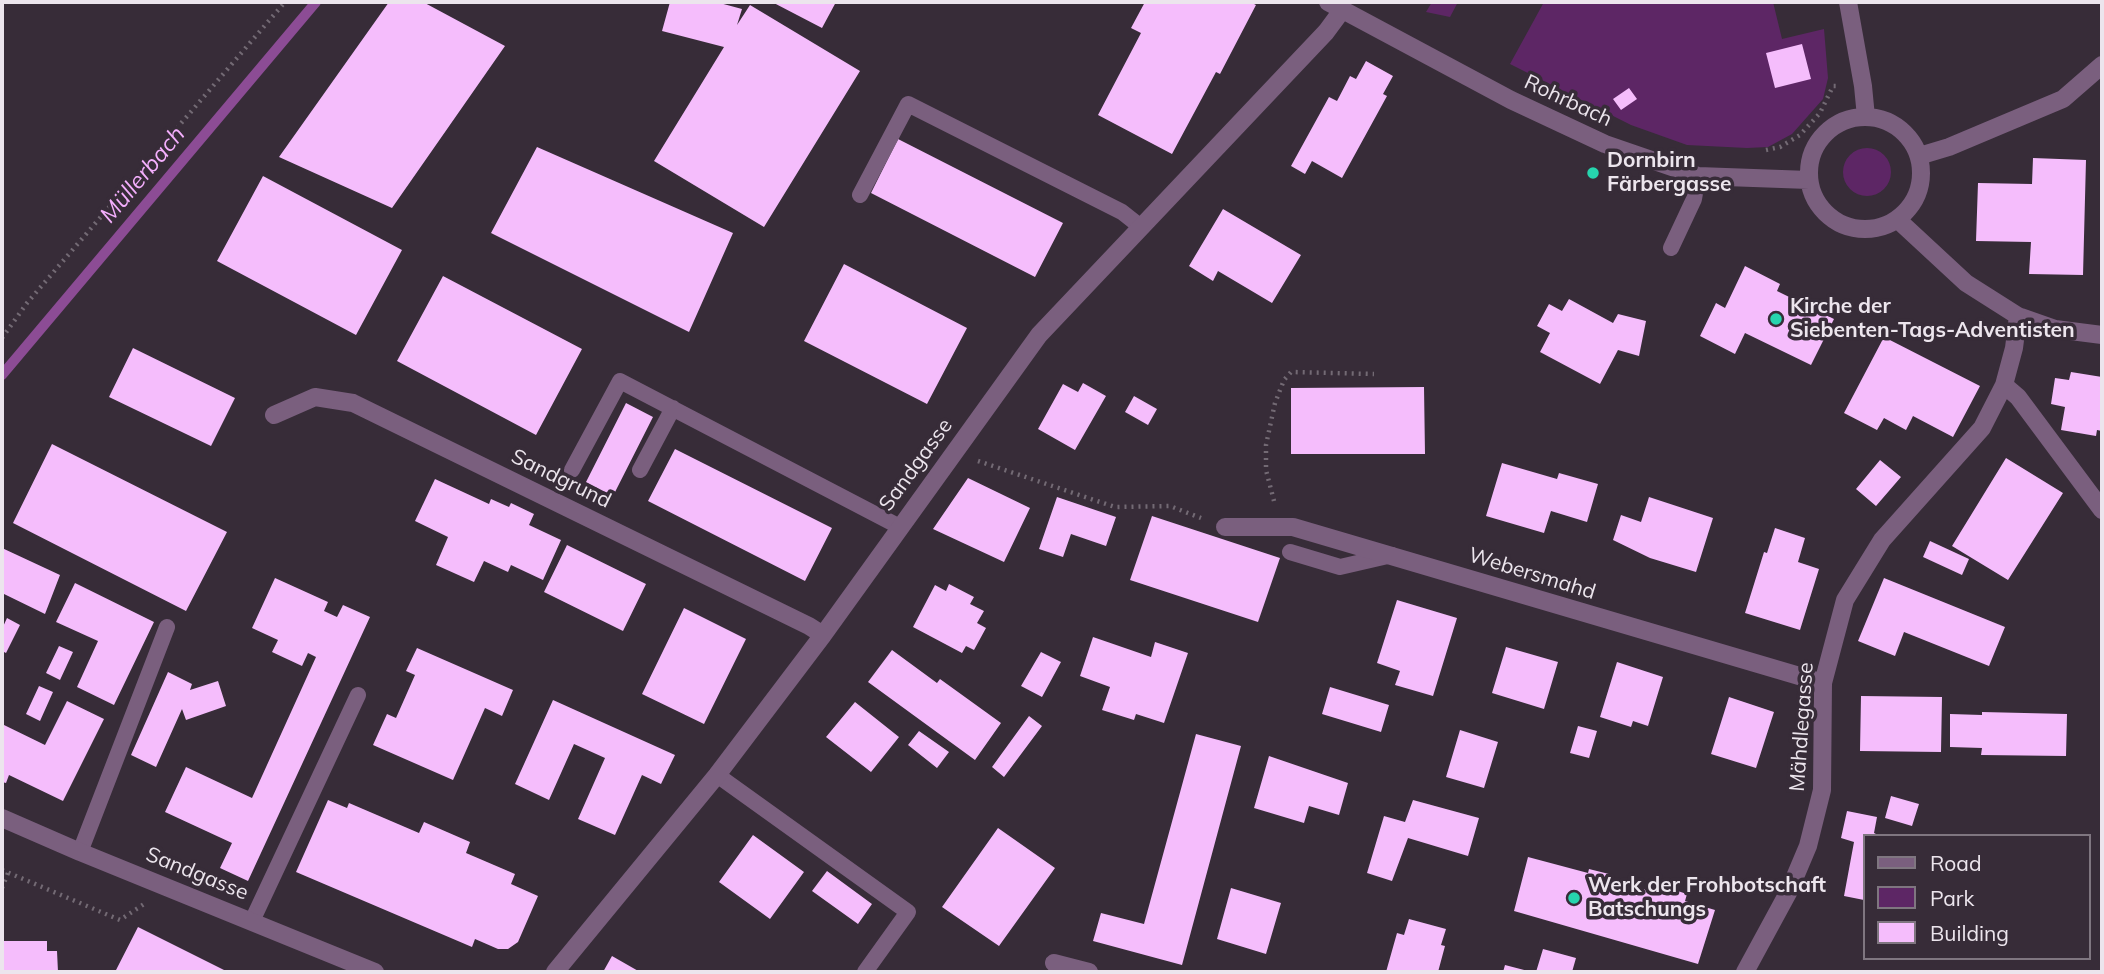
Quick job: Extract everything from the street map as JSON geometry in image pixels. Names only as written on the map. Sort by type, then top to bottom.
[{"type":"street","points":[[1848,2],[1866,117]]},
{"type":"street","name":"Rohrbach","points":[[1335,5],[1511,100],[1605,144],[1698,176],[1809,180]]},
{"type":"street","name":"Sandgasse","points":[[555,972],[717,775],[823,635],[1039,335],[1326,32],[1335,5]]},
{"type":"street","points":[[1919,156],[1948,147],[2063,99],[2102,65]]},
{"type":"street","points":[[1849,119],[1883,119],[1899,127],[1911,140],[1919,156],[1922,174],[1919,191],[1911,207],[1898,219],[1881,228],[1863,230],[1844,226],[1829,217],[1816,203],[1809,180],[1813,152],[1821,138],[1834,126],[1849,119]]},
{"type":"street","points":[[1898,219],[1966,284],[2018,316],[2055,329],[2102,335]]},
{"type":"street","name":"Mähdlegasse","points":[[1745,972],[1789,891],[1808,846],[1822,790],[1823,683],[1845,600],[1882,540],[1982,428],[2004,385],[2014,348],[2018,316]]},
{"type":"street","points":[[2004,385],[2018,397],[2102,510]]},
{"type":"street","name":"Sandgrund","points":[[274,415],[315,397],[353,403],[823,635]]},
{"type":"street","name":"Webersmahd","points":[[1225,527],[1293,527],[1823,683]]},
{"type":"street","name":"Sandgasse","points":[[2,818],[375,972]]},
{"type":"street","points":[[1054,963],[1089,972]]},
{"type":"lane","points":[[860,195],[908,104],[1122,212],[1141,228]]},
{"type":"lane","points":[[1671,248],[1694,199],[1698,176]]},
{"type":"lane","points":[[572,470],[620,381],[900,527]]},
{"type":"lane","points":[[640,470],[673,408]]},
{"type":"lane","points":[[1290,551],[1340,567],[1392,555]]},
{"type":"lane","points":[[80,852],[167,627]]},
{"type":"lane","points":[[252,921],[358,695]]},
{"type":"lane","points":[[717,775],[908,912],[865,972]]},
{"type":"path","points":[[2,338],[27,303],[285,2]]},
{"type":"path","points":[[1763,151],[1780,147],[1800,135],[1819,113],[1833,86],[1863,86]]},
{"type":"path","points":[[1293,527],[1274,502],[1266,470],[1266,445],[1275,403],[1284,380],[1291,372],[1374,374]]},
{"type":"path","points":[[969,458],[1115,507],[1170,506],[1225,527]]},
{"type":"path","points":[[2,870],[120,920],[149,901]]},
{"type":"path","points":[[2,888],[8,873]]},
{"type":"green space","points":[[1432,2],[1458,2],[1450,17],[1426,12]]},
{"type":"green space","points":[[1544,2],[1773,2],[1782,39],[1824,29],[1828,78],[1823,99],[1792,134],[1768,147],[1687,145],[1631,125],[1510,64]]},
{"type":"green space","points":[[1867,148],[1884,155],[1891,172],[1884,189],[1867,196],[1850,189],[1843,172],[1850,155]]},
{"type":"building","points":[[389,2],[423,2],[505,46],[392,208],[279,157]]},
{"type":"building","points":[[670,2],[716,2],[742,9],[737,25],[750,5],[860,71],[764,227],[654,161],[724,47],[662,31]]},
{"type":"building","points":[[772,2],[836,2],[822,28]]},
{"type":"building","points":[[1145,2],[1250,2],[1256,5],[1220,74],[1216,72],[1172,154],[1098,115],[1141,33],[1131,28]]},
{"type":"building","points":[[1802,44],[1811,79],[1775,88],[1766,53]]},
{"type":"building","points":[[1366,61],[1393,76],[1383,94],[1387,96],[1342,178],[1312,161],[1305,174],[1291,166],[1329,97],[1337,101],[1350,76],[1356,79]]},
{"type":"building","points":[[1629,88],[1637,99],[1621,110],[1613,99]]},
{"type":"building","points":[[898,139],[1063,223],[1035,277],[871,193]]},
{"type":"building","points":[[537,147],[733,233],[689,332],[491,233]]},
{"type":"building","points":[[2033,158],[2086,160],[2083,275],[2029,274],[2031,242],[1976,241],[1978,183],[2032,184]]},
{"type":"building","points":[[263,176],[402,250],[356,335],[217,261]]},
{"type":"building","points":[[1223,209],[1301,255],[1272,303],[1218,271],[1213,281],[1189,266]]},
{"type":"building","points":[[844,264],[967,328],[927,404],[804,341]]},
{"type":"building","name":"Kirche der Siebenten-Tags-Adventisten","points":[[1745,266],[1780,284],[1777,291],[1834,319],[1811,365],[1745,333],[1735,354],[1700,336],[1716,303],[1725,308]]},
{"type":"building","points":[[443,276],[582,349],[536,435],[397,361]]},
{"type":"building","points":[[1569,299],[1613,323],[1618,314],[1646,321],[1639,356],[1618,350],[1600,384],[1540,352],[1550,333],[1537,326],[1549,304],[1562,311]]},
{"type":"building","points":[[1884,337],[1980,386],[1953,437],[1913,416],[1906,430],[1884,418],[1877,430],[1844,413]]},
{"type":"building","points":[[133,348],[235,398],[211,446],[109,397]]},
{"type":"building","points":[[2071,372],[2102,377],[2102,431],[2097,430],[2096,436],[2061,430],[2065,407],[2051,404],[2055,378],[2069,380]]},
{"type":"building","points":[[1083,383],[1106,396],[1075,450],[1038,429],[1063,384],[1078,392]]},
{"type":"building","points":[[1424,387],[1425,454],[1291,454],[1291,388]]},
{"type":"building","points":[[1134,396],[1157,409],[1148,425],[1125,412]]},
{"type":"building","points":[[626,403],[653,417],[613,496],[586,482]]},
{"type":"building","points":[[52,444],[227,532],[186,611],[13,523]]},
{"type":"building","points":[[675,449],[832,528],[805,581],[648,501]]},
{"type":"building","points":[[2006,458],[2063,493],[2008,580],[1952,546]]},
{"type":"building","points":[[1880,460],[1901,477],[1876,506],[1856,489]]},
{"type":"building","points":[[1502,463],[1557,479],[1559,473],[1598,484],[1587,522],[1551,511],[1544,533],[1486,516]]},
{"type":"building","points":[[968,478],[1030,508],[1004,562],[933,529]]},
{"type":"building","points":[[435,479],[489,504],[491,499],[509,507],[511,503],[534,514],[529,525],[561,540],[543,580],[511,565],[508,572],[484,561],[474,582],[436,565],[448,537],[415,521]]},
{"type":"building","points":[[1057,497],[1116,517],[1106,546],[1071,534],[1063,557],[1039,549]]},
{"type":"building","points":[[1649,497],[1713,518],[1696,572],[1650,558],[1613,540],[1621,515],[1641,522]]},
{"type":"building","points":[[1152,516],[1280,558],[1258,622],[1130,580]]},
{"type":"building","points":[[1775,528],[1805,538],[1798,562],[1819,569],[1800,630],[1745,613],[1764,552],[1767,553]]},
{"type":"building","points":[[1930,541],[1969,559],[1962,575],[1923,557]]},
{"type":"building","points":[[567,545],[646,584],[623,631],[544,592]]},
{"type":"building","points":[[2,548],[60,575],[45,614],[4,594],[2,600]]},
{"type":"building","points":[[275,578],[328,602],[324,611],[337,617],[343,605],[370,617],[248,881],[220,868],[232,843],[165,812],[186,767],[252,798],[316,657],[308,653],[302,666],[272,652],[278,640],[252,628]]},
{"type":"building","points":[[1884,578],[2005,627],[1989,666],[1904,632],[1895,656],[1858,641]]},
{"type":"building","points":[[75,583],[154,622],[114,705],[77,687],[98,641],[56,622]]},
{"type":"building","points":[[949,584],[974,597],[970,604],[984,611],[977,623],[986,628],[974,650],[966,646],[962,653],[913,627],[935,585],[946,591]]},
{"type":"building","points":[[1397,600],[1457,618],[1433,696],[1395,685],[1400,671],[1377,663]]},
{"type":"building","points":[[684,608],[746,639],[704,724],[642,694]]},
{"type":"building","points":[[7,618],[20,625],[6,653],[2,651],[2,629]]},
{"type":"building","points":[[1093,637],[1151,657],[1155,642],[1188,653],[1164,723],[1136,714],[1134,720],[1102,710],[1110,687],[1080,676]]},
{"type":"building","points":[[59,646],[73,652],[60,680],[46,673]]},
{"type":"building","points":[[1506,647],[1558,662],[1544,709],[1492,693]]},
{"type":"building","points":[[417,648],[513,690],[502,716],[485,708],[453,780],[373,745],[387,714],[396,718],[415,675],[406,671]]},
{"type":"building","points":[[892,650],[937,683],[940,679],[1001,723],[975,760],[868,682]]},
{"type":"building","points":[[1041,652],[1061,662],[1042,697],[1021,686]]},
{"type":"building","points":[[1617,662],[1663,677],[1648,726],[1633,721],[1631,727],[1600,717]]},
{"type":"building","points":[[168,672],[192,684],[190,690],[218,681],[226,706],[186,720],[182,709],[156,767],[131,755]]},
{"type":"building","points":[[39,686],[53,692],[40,721],[26,714]]},
{"type":"building","points":[[1330,687],[1389,705],[1381,732],[1322,714]]},
{"type":"building","points":[[1861,696],[1942,697],[1941,752],[1860,751]]},
{"type":"building","points":[[1729,697],[1774,712],[1756,768],[1711,754]]},
{"type":"building","points":[[553,700],[675,755],[661,784],[642,775],[615,835],[578,819],[605,758],[574,744],[549,800],[515,784]]},
{"type":"building","points":[[67,701],[104,719],[63,801],[9,775],[6,783],[2,782],[4,725],[45,745]]},
{"type":"building","points":[[855,702],[899,737],[871,772],[826,737]]},
{"type":"building","points":[[1982,712],[2067,714],[2066,756],[1981,755],[1982,748],[1950,747],[1950,714],[1982,715]]},
{"type":"building","points":[[1029,716],[1042,726],[1004,777],[992,767]]},
{"type":"building","points":[[1578,726],[1597,731],[1589,758],[1570,753]]},
{"type":"building","points":[[1460,730],[1498,742],[1484,788],[1446,777]]},
{"type":"building","points":[[919,731],[949,752],[937,768],[908,745]]},
{"type":"building","points":[[1196,734],[1241,746],[1182,965],[1093,941],[1101,913],[1144,924]]},
{"type":"building","points":[[1269,756],[1348,783],[1339,815],[1309,806],[1304,823],[1254,808]]},
{"type":"building","points":[[1891,796],[1919,804],[1912,826],[1885,818]]},
{"type":"building","points":[[328,800],[347,808],[349,803],[419,833],[424,822],[470,842],[466,853],[515,874],[511,884],[538,896],[518,942],[508,949],[498,949],[475,939],[472,947],[296,872]]},
{"type":"building","points":[[1413,800],[1479,818],[1468,856],[1408,838],[1392,881],[1367,873],[1384,816],[1405,822]]},
{"type":"building","points":[[1847,811],[1877,817],[1876,834],[1862,834],[1862,900],[1844,896],[1854,842],[1841,838]]},
{"type":"building","points":[[998,828],[1055,868],[999,946],[942,907]]},
{"type":"building","points":[[753,835],[804,872],[770,919],[719,882]]},
{"type":"building","points":[[1528,857],[1588,873],[1589,869],[1609,874],[1608,879],[1657,893],[1659,885],[1687,894],[1685,901],[1715,910],[1698,964],[1514,911]]},
{"type":"building","points":[[827,871],[872,904],[858,924],[812,891]]},
{"type":"building","points":[[1231,888],[1281,903],[1266,954],[1217,939]]},
{"type":"building","points":[[1409,919],[1446,929],[1441,945],[1445,946],[1438,972],[1386,972],[1397,933],[1404,935]]},
{"type":"building","points":[[138,927],[228,972],[115,972]]},
{"type":"building","points":[[2,941],[47,941],[47,951],[57,951],[58,972],[2,972]]},
{"type":"building","points":[[1543,949],[1576,958],[1572,972],[1536,972]]},
{"type":"building","points":[[612,956],[640,972],[603,972]]},
{"type":"building","points":[[1505,965],[1528,971],[1528,972],[1503,972]]},
{"type":"waterway","name":"Müllerbach","points":[[2,375],[316,2]]},
{"type":"place","name":"Dornbirn Färbergasse","points":[[1593,173]]},
{"type":"place","name":"Kirche der Siebenten-Tags-Adventisten","points":[[1776,319]]},
{"type":"place","name":"Werk der Frohbotschaft Batschungs","points":[[1574,898]]}]
